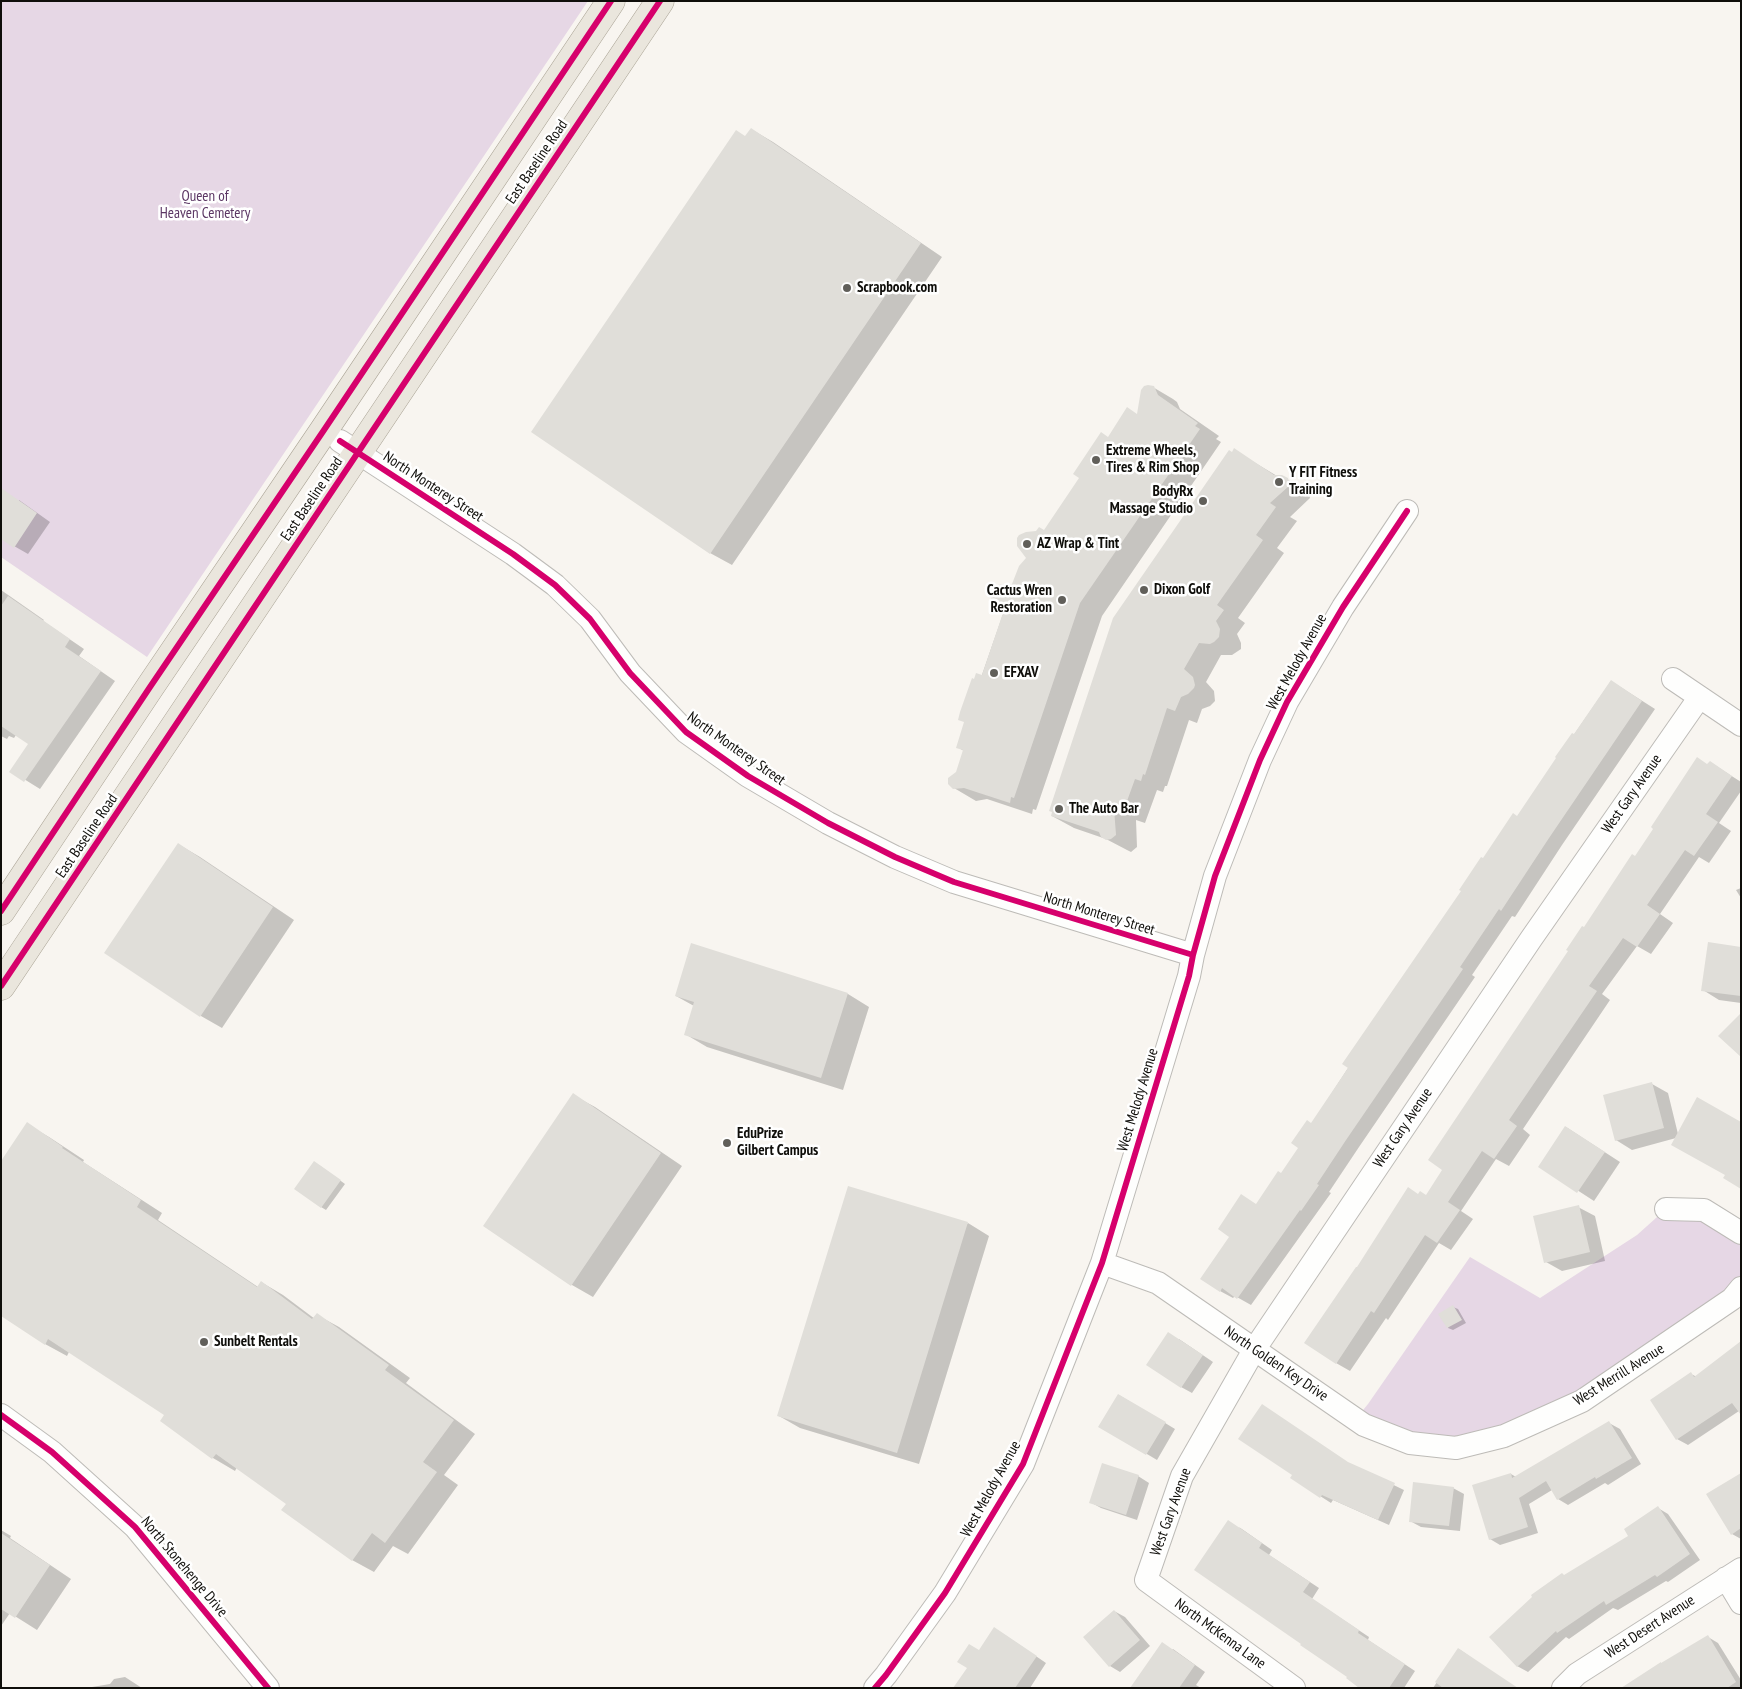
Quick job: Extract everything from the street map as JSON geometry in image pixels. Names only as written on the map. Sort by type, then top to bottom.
[{"type":"main road","name":"East Baseline Road","points":[[1,911],[611,1]]},
{"type":"main road","name":"East Baseline Road","points":[[1,986],[349,447],[660,1]]},
{"type":"street","name":"North Monterey Street","points":[[349,447],[513,554],[555,585],[590,619],[630,673],[686,732],[748,776],[828,823],[895,857],[954,882],[1193,955]]},
{"type":"street","name":"West Melody Avenue","points":[[875,1688],[945,1593],[1023,1464],[1102,1263],[1190,976],[1193,955],[1215,876],[1260,760],[1287,702],[1342,607],[1407,511]]},
{"type":"street","points":[[1673,679],[1741,725]]},
{"type":"street","name":"West Gary Avenue","points":[[1146,1580],[1182,1476],[1254,1350],[1531,939],[1699,698]]},
{"type":"street","points":[[1666,1209],[1704,1210],[1741,1233]]},
{"type":"street","name":"North Golden Key Drive","points":[[1102,1263],[1158,1283],[1364,1425],[1410,1443],[1456,1448]]},
{"type":"street","name":"West Merrill Avenue","points":[[1456,1448],[1504,1436],[1582,1401],[1732,1299],[1741,1288]]},
{"type":"street","name":"North Stonehenge Drive","points":[[1,1415],[52,1452],[135,1526],[268,1688]]},
{"type":"street","points":[[1734,1574],[1741,1603]]},
{"type":"street","name":"West Desert Avenue","points":[[1563,1688],[1577,1674],[1734,1574]]},
{"type":"street","name":"North McKenna Lane","points":[[1146,1580],[1294,1688]]},
{"type":"green space","name":"Queen of Heaven Cemetery","points":[[1,1],[588,1],[147,657],[1,557]]},
{"type":"green space","points":[[1666,1209],[1741,1233],[1741,1288],[1582,1401],[1456,1448],[1355,1420],[1470,1257],[1540,1298],[1637,1235]]},
{"type":"building","points":[[751,128],[921,243],[710,554],[531,432],[736,130],[745,136]]},
{"type":"building","points":[[1144,386],[1154,386],[1158,395],[1198,423],[1195,426],[1200,429],[1080,603],[1014,798],[1011,797],[1010,803],[964,788],[953,789],[948,784],[948,778],[956,772],[963,750],[956,748],[964,722],[958,720],[960,712],[972,678],[974,679],[976,673],[982,675],[1004,610],[992,602],[990,591],[996,585],[1012,584],[1019,566],[1026,558],[1017,546],[1019,535],[1036,531],[1039,527],[1044,530],[1079,478],[1073,474],[1101,432],[1108,437],[1127,407],[1137,414],[1141,390]]},
{"type":"building","points":[[1234,448],[1274,475],[1282,475],[1288,478],[1289,486],[1270,503],[1276,507],[1256,535],[1263,540],[1217,605],[1224,610],[1216,621],[1220,629],[1219,637],[1210,644],[1199,643],[1184,669],[1193,677],[1194,688],[1188,694],[1181,697],[1175,711],[1167,708],[1145,775],[1143,774],[1141,781],[1135,779],[1123,812],[1114,809],[1116,835],[1106,840],[1101,837],[1099,832],[1051,816],[1052,812],[1049,811],[1113,618],[1229,450],[1232,452]]},
{"type":"building","points":[[1,488],[37,513],[14,548],[1,539]]},
{"type":"building","points":[[8,596],[70,639],[65,647],[101,671],[24,782],[9,772],[28,744],[1,726],[1,606]]},
{"type":"building","points":[[1611,680],[1642,701],[1501,911],[1499,909],[1460,967],[1463,969],[1346,1140],[1317,1184],[1319,1185],[1237,1299],[1222,1288],[1220,1292],[1200,1279],[1229,1237],[1218,1229],[1241,1194],[1256,1204],[1278,1171],[1281,1173],[1298,1148],[1291,1143],[1307,1120],[1311,1123],[1348,1068],[1342,1064],[1461,891],[1459,890],[1481,857],[1483,858],[1513,813],[1517,816],[1555,757],[1572,733],[1574,734]]},
{"type":"building","points":[[1697,757],[1707,764],[1710,761],[1732,776],[1706,814],[1718,822],[1694,856],[1685,850],[1647,905],[1660,914],[1637,947],[1623,938],[1589,986],[1597,991],[1509,1120],[1517,1126],[1494,1159],[1482,1151],[1448,1202],[1460,1210],[1437,1243],[1425,1235],[1374,1313],[1371,1311],[1336,1364],[1304,1343],[1357,1267],[1408,1187],[1418,1194],[1420,1191],[1426,1195],[1442,1170],[1428,1160],[1568,951],[1566,950],[1582,926],[1584,927],[1632,854],[1635,856],[1653,829],[1651,827]]},
{"type":"building","points":[[178,843],[273,907],[200,1017],[104,953]]},
{"type":"building","points":[[1708,942],[1741,947],[1741,996],[1701,991]]},
{"type":"building","points":[[691,943],[848,993],[821,1078],[684,1035],[694,1002],[675,996]]},
{"type":"building","points":[[1741,1013],[1741,1057],[1718,1036]]},
{"type":"building","points":[[1652,1082],[1664,1128],[1615,1141],[1603,1095]]},
{"type":"building","points":[[573,1093],[661,1153],[571,1286],[483,1226]]},
{"type":"building","points":[[1697,1097],[1741,1122],[1741,1189],[1723,1178],[1725,1175],[1671,1145]]},
{"type":"building","name":"Sunbelt Rentals","points":[[27,1122],[62,1148],[141,1200],[137,1207],[257,1287],[261,1281],[312,1319],[317,1313],[389,1365],[385,1370],[454,1420],[423,1462],[437,1472],[385,1543],[372,1533],[352,1561],[281,1510],[286,1504],[216,1454],[212,1459],[160,1421],[164,1415],[48,1339],[45,1345],[1,1316],[1,1161]]},
{"type":"building","points":[[1565,1126],[1605,1152],[1577,1193],[1538,1167]]},
{"type":"building","points":[[314,1161],[341,1180],[321,1208],[294,1189]]},
{"type":"building","points":[[848,1186],[968,1222],[897,1453],[777,1416]]},
{"type":"building","points":[[1579,1205],[1590,1252],[1544,1263],[1533,1216]]},
{"type":"building","points":[[1453,1305],[1462,1320],[1447,1328],[1438,1314]]},
{"type":"building","points":[[1168,1332],[1203,1355],[1181,1388],[1146,1365]]},
{"type":"building","points":[[1741,1341],[1741,1415],[1732,1403],[1676,1440],[1650,1400],[1691,1372],[1694,1377]]},
{"type":"building","points":[[1118,1394],[1166,1422],[1146,1455],[1098,1427]]},
{"type":"building","points":[[1262,1404],[1348,1462],[1395,1483],[1378,1520],[1322,1495],[1320,1498],[1290,1478],[1292,1475],[1238,1439]]},
{"type":"building","points":[[1609,1421],[1632,1458],[1596,1479],[1595,1477],[1557,1500],[1546,1481],[1519,1498],[1528,1527],[1489,1540],[1472,1485],[1511,1473],[1512,1478]]},
{"type":"building","points":[[1102,1463],[1139,1475],[1126,1515],[1089,1503]]},
{"type":"building","points":[[1741,1473],[1741,1528],[1731,1535],[1706,1494]]},
{"type":"building","points":[[1413,1482],[1454,1487],[1449,1526],[1409,1522]]},
{"type":"building","points":[[1658,1506],[1690,1554],[1657,1577],[1655,1575],[1606,1605],[1604,1601],[1557,1633],[1556,1631],[1517,1667],[1489,1637],[1532,1597],[1531,1595],[1562,1573],[1564,1575],[1628,1536],[1624,1529]]},
{"type":"building","points":[[1228,1520],[1262,1543],[1259,1548],[1310,1582],[1303,1592],[1359,1630],[1358,1633],[1405,1664],[1389,1688],[1359,1688],[1347,1677],[1301,1644],[1194,1570]]},
{"type":"building","points":[[1,1533],[50,1565],[15,1618],[1,1609]]},
{"type":"building","points":[[1114,1610],[1140,1640],[1109,1667],[1083,1637]]},
{"type":"building","points":[[994,1627],[1037,1656],[1015,1688],[953,1688],[967,1668],[957,1662],[969,1644],[979,1650]]},
{"type":"building","points":[[1708,1635],[1736,1682],[1727,1688],[1621,1688],[1661,1662]]},
{"type":"building","points":[[1162,1642],[1195,1665],[1179,1688],[1130,1688]]},
{"type":"building","points":[[1458,1648],[1518,1688],[1443,1688],[1435,1682]]},
{"type":"cycle path","points":[[1,911],[611,1]]},
{"type":"cycle path","points":[[1,986],[660,1]]},
{"type":"cycle path","points":[[340,441],[513,554],[555,585],[590,619],[630,673],[686,732],[748,776],[828,823],[895,857],[954,882],[1193,955]]},
{"type":"cycle path","points":[[875,1688],[945,1593],[1023,1464],[1102,1263],[1189,976],[1215,876],[1260,760],[1287,702],[1343,607],[1407,511]]},
{"type":"cycle path","points":[[1,1415],[52,1452],[135,1527],[268,1688]]},
{"type":"place","name":"Scrapbook.com","points":[[847,288]]},
{"type":"place","name":"Extreme Wheels, Tires & Rim Shop","points":[[1096,460]]},
{"type":"place","name":"Y FIT Fitness Training","points":[[1279,482]]},
{"type":"place","name":"BodyRx Massage Studio","points":[[1203,501]]},
{"type":"place","name":"AZ Wrap & Tint","points":[[1027,544]]},
{"type":"place","name":"Dixon Golf","points":[[1144,590]]},
{"type":"place","name":"Cactus Wren Restoration","points":[[1062,600]]},
{"type":"place","name":"EFXAV","points":[[994,673]]},
{"type":"place","name":"The Auto Bar","points":[[1059,809]]},
{"type":"place","name":"EduPrize Gilbert Campus","points":[[727,1143]]},
{"type":"place","name":"Sunbelt Rentals","points":[[204,1342]]}]
